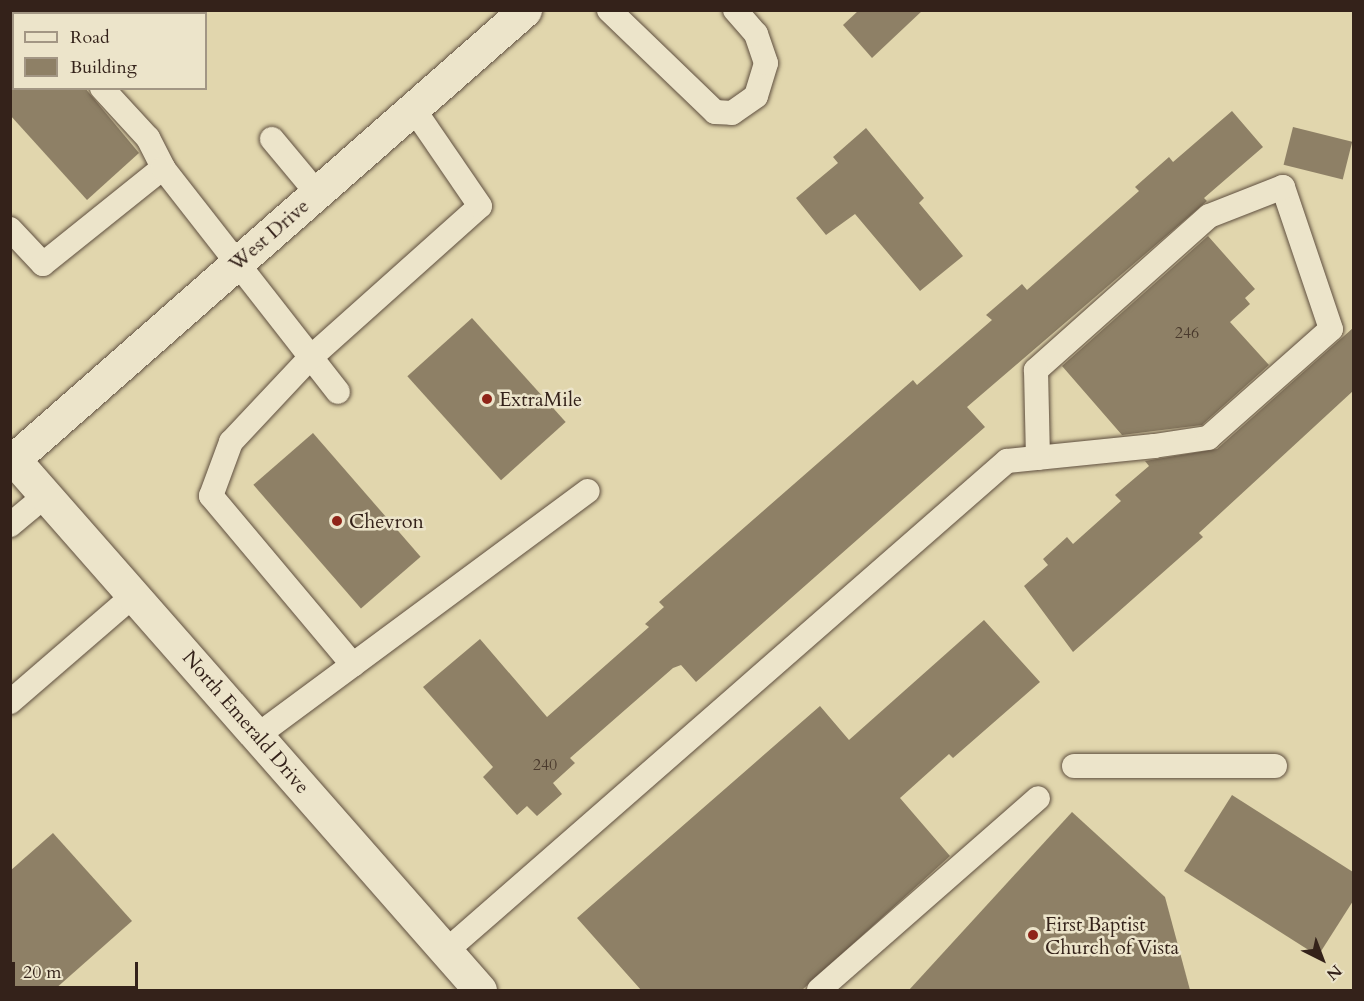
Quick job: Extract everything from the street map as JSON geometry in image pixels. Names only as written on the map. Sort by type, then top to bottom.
[{"type":"main road","name":"West Drive","points":[[12,457],[525,10]]},
{"type":"main road","name":"North Emerald Drive","points":[[12,457],[135,594],[480,990]]},
{"type":"lane","points":[[609,10],[715,112],[732,113],[756,96],[766,63],[756,34],[735,10]]},
{"type":"lane","points":[[104,90],[148,138],[163,168],[235,265],[338,392]]},
{"type":"lane","points":[[353,665],[210,496],[231,442],[309,359],[480,206],[413,108]]},
{"type":"lane","points":[[272,140],[317,193]]},
{"type":"lane","points":[[10,229],[43,264],[163,168]]},
{"type":"lane","points":[[446,951],[1007,461],[1038,458],[1208,438],[1332,328],[1283,187],[1209,216],[1036,370],[1038,458]]},
{"type":"lane","points":[[258,735],[588,491]]},
{"type":"lane","points":[[10,525],[46,495]]},
{"type":"lane","points":[[10,702],[135,594]]},
{"type":"lane","points":[[1074,766],[1275,766]]},
{"type":"lane","points":[[819,990],[1038,798]]},
{"type":"building","points":[[859,10],[923,10],[872,58],[843,25]]},
{"type":"building","points":[[10,88],[12,90],[87,90],[139,153],[87,200],[10,115]]},
{"type":"building","points":[[1232,111],[1263,147],[1204,198],[1207,201],[967,407],[985,427],[696,682],[681,665],[673,668],[570,758],[575,763],[553,783],[562,794],[537,816],[527,806],[517,815],[483,777],[493,767],[423,687],[480,639],[547,717],[649,627],[645,624],[664,607],[659,602],[913,380],[917,385],[992,320],[986,315],[1022,284],[1027,290],[1139,191],[1135,187],[1169,157],[1173,162]]},
{"type":"building","points":[[1293,127],[1352,142],[1343,180],[1284,165]]},
{"type":"building","points":[[866,128],[924,198],[919,203],[963,256],[920,291],[855,214],[826,235],[796,198],[838,163],[833,157]]},
{"type":"building","points":[[1208,236],[1255,289],[1245,298],[1250,304],[1230,322],[1269,365],[1202,425],[1122,435],[1062,366]]},
{"type":"building","name":"ExtraMile","points":[[472,318],[566,422],[501,480],[407,376]]},
{"type":"building","points":[[1353,328],[1353,391],[1199,533],[1203,537],[1073,652],[1024,586],[1048,565],[1043,559],[1067,537],[1073,544],[1121,501],[1115,495],[1149,466],[1145,461],[1217,449]]},
{"type":"building","name":"Chevron","points":[[313,433],[421,557],[361,609],[253,485]]},
{"type":"building","points":[[984,620],[1040,682],[953,758],[949,754],[900,798],[950,856],[802,990],[641,990],[577,918],[820,706],[849,740]]},
{"type":"building","points":[[1232,795],[1353,872],[1353,901],[1318,956],[1184,871]]},
{"type":"building","points":[[1072,812],[1165,897],[1190,990],[909,990]]},
{"type":"building","points":[[53,833],[132,921],[54,990],[10,990],[10,871]]},
{"type":"place","name":"ExtraMile","points":[[487,399]]},
{"type":"place","name":"Chevron","points":[[337,521]]},
{"type":"place","name":"First Baptist Church of Vista","points":[[1033,935]]}]
